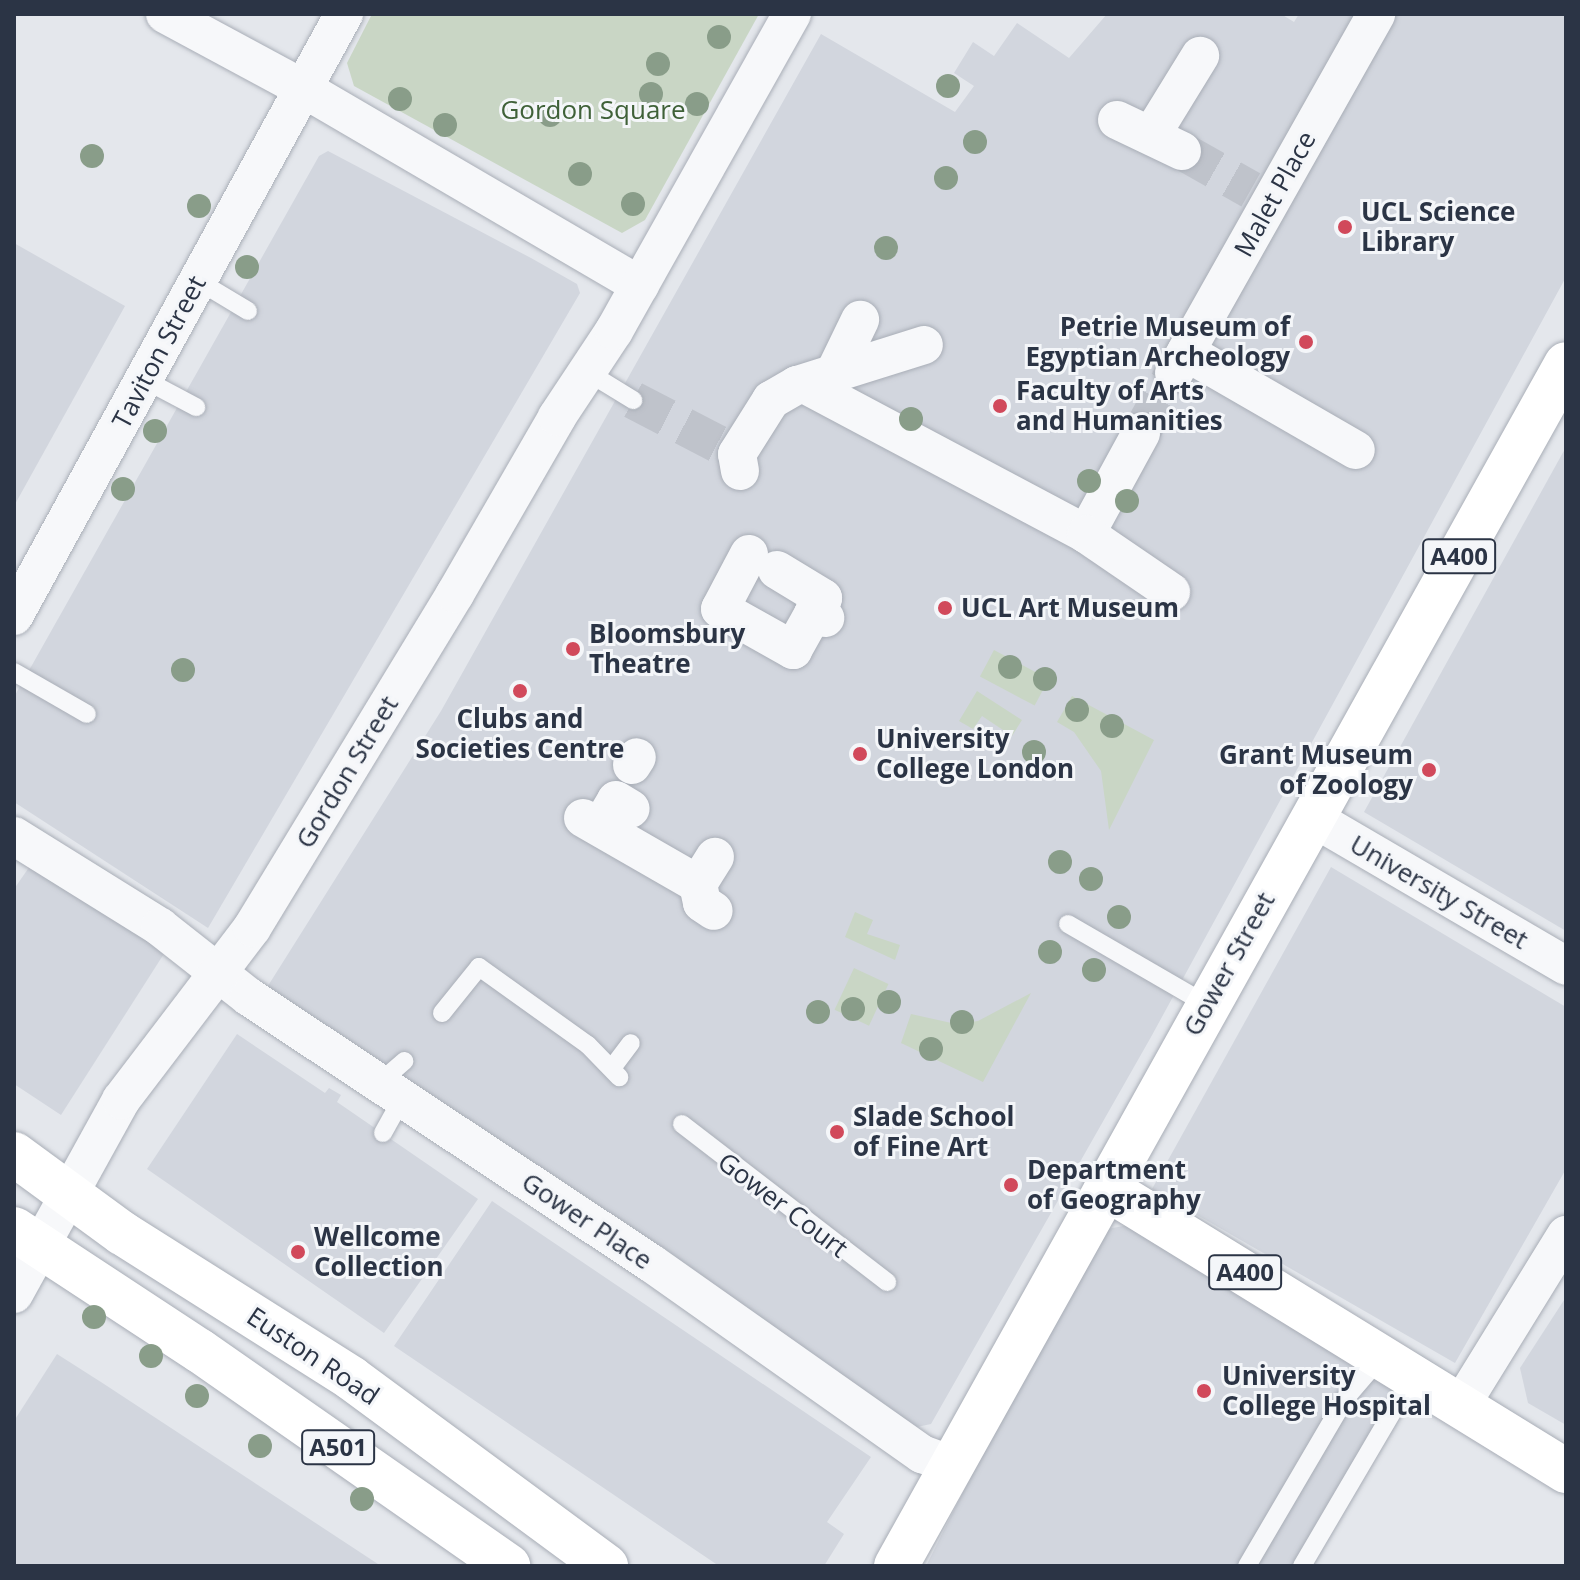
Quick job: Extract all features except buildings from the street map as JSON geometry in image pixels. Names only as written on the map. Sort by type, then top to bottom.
[{"type":"main road","name":"Gower Street","points":[[896,1566],[1206,1004],[1566,364]]},
{"type":"main road","name":"Euston Road","points":[[14,1154],[351,1378],[606,1566]]},
{"type":"main road","name":"A400","points":[[1106,1188],[1566,1471]]},
{"type":"main road","name":"A501","points":[[28,1239],[200,1351],[508,1566]]},
{"type":"street","points":[[165,14],[304,89],[640,285],[792,14]]},
{"type":"street","points":[[304,89],[344,14]]},
{"type":"street","name":"Malet Place","points":[[1356,450],[1180,363],[1261,196],[1376,14]]},
{"type":"street","points":[[1117,120],[1167,143],[1200,56]]},
{"type":"street","name":"Taviton Street","points":[[14,616],[200,282],[212,248],[304,89]]},
{"type":"street","name":"Gordon Street","points":[[14,1294],[28,1239],[72,1195],[121,1100],[220,976],[318,820],[557,417],[589,373],[640,285]]},
{"type":"street","points":[[818,385],[860,320]]},
{"type":"street","points":[[740,471],[737,454],[771,400],[924,345]]},
{"type":"street","points":[[818,385],[1086,534],[1171,592]]},
{"type":"street","points":[[1086,534],[1141,433]]},
{"type":"street","points":[[755,558],[823,598],[819,616],[793,650],[726,618],[720,609],[755,558]]},
{"type":"street","points":[[618,793],[707,889]]},
{"type":"street","name":"University Street","points":[[1313,818],[1566,966]]},
{"type":"street","name":"Gower Place","points":[[14,836],[160,927],[220,976],[395,1081],[922,1454],[953,1465]]},
{"type":"street","points":[[1461,1405],[1566,1235]]},
{"type":"lane","points":[[200,282],[248,311]]},
{"type":"lane","points":[[589,373],[633,400]]},
{"type":"lane","points":[[145,380],[196,407]]},
{"type":"lane","points":[[14,672],[87,714]]},
{"type":"lane","points":[[1068,924],[1206,1004]]},
{"type":"lane","points":[[442,1013],[479,967],[616,1072],[631,1043]]},
{"type":"lane","points":[[383,1133],[395,1081]]},
{"type":"lane","name":"Gower Court","points":[[682,1124],[887,1282]]},
{"type":"lane","points":[[1247,1566],[1345,1399],[1397,1367]]},
{"type":"lane","points":[[1302,1566],[1397,1367]]},
{"type":"shaded area","name":"University College London","points":[[1107,14],[1281,14],[1294,22],[1299,14],[1566,14],[1566,277],[1151,1037],[931,1424],[917,1427],[266,989],[441,711],[821,34],[955,112],[974,86],[954,73],[973,42],[994,56],[1017,23],[1069,58]]},
{"type":"shaded area","points":[[328,151],[531,258],[577,284],[580,293],[208,928],[14,802],[14,697],[319,156]]},
{"type":"shaded area","points":[[14,243],[125,306],[14,506]]},
{"type":"shaded area","points":[[1566,447],[1566,931],[1364,812]]},
{"type":"shaded area","points":[[30,866],[167,949],[61,1115],[14,1084],[14,889]]},
{"type":"shaded area","points":[[1331,867],[1566,1007],[1566,1169],[1455,1363],[1152,1189]]},
{"type":"shaded area","points":[[237,1034],[325,1093],[329,1088],[341,1095],[337,1102],[478,1199],[384,1333],[147,1169]]},
{"type":"shaded area","points":[[492,1201],[871,1457],[827,1522],[844,1534],[824,1566],[719,1566],[394,1346]]},
{"type":"shaded area","name":"University College Hospital","points":[[1129,1225],[1395,1381],[1388,1402],[1292,1566],[926,1566],[996,1426],[1107,1229]]},
{"type":"shaded area","points":[[1566,1297],[1566,1425],[1528,1403],[1520,1368]]},
{"type":"shaded area","points":[[57,1354],[381,1566],[14,1566],[14,1421]]},
{"type":"green space","name":"Gordon Square","points":[[372,14],[759,14],[645,220],[622,233],[354,86],[347,63]]},
{"type":"green space","points":[[994,650],[1049,679],[1035,706],[980,676]]},
{"type":"green space","points":[[977,691],[1022,720],[1012,736],[982,716],[973,729],[959,721]]},
{"type":"green space","points":[[1072,696],[1154,740],[1109,830],[1101,771],[1074,732],[1057,722]]},
{"type":"green space","points":[[855,912],[873,920],[867,934],[900,945],[895,960],[845,937]]},
{"type":"green space","points":[[854,968],[888,984],[869,1026],[835,1010]]},
{"type":"green space","points":[[1031,993],[983,1082],[901,1043],[911,1014],[956,1024],[978,1021]]},
{"type":"tunnel","points":[[1182,151],[1251,190]]},
{"type":"tunnel","points":[[1141,433],[1174,373]]},
{"type":"tunnel","points":[[633,400],[737,454]]},
{"type":"place","name":"UCL Science Library","points":[[1345,227]]},
{"type":"place","name":"Petrie Museum of Egyptian Archeology","points":[[1306,342]]},
{"type":"place","name":"Faculty of Arts and Humanities","points":[[1000,406]]},
{"type":"place","name":"UCL Art Museum","points":[[945,608]]},
{"type":"place","name":"Bloomsbury Theatre","points":[[573,649]]},
{"type":"place","name":"Clubs and Societies Centre","points":[[520,691]]},
{"type":"place","name":"University College London","points":[[860,754]]},
{"type":"place","name":"Grant Museum of Zoology","points":[[1429,770]]},
{"type":"place","name":"Slade School of Fine Art","points":[[837,1132]]},
{"type":"place","name":"Department of Geography","points":[[1011,1185]]},
{"type":"place","name":"Wellcome Collection","points":[[298,1252]]},
{"type":"place","name":"University College Hospital","points":[[1204,1391]]}]
